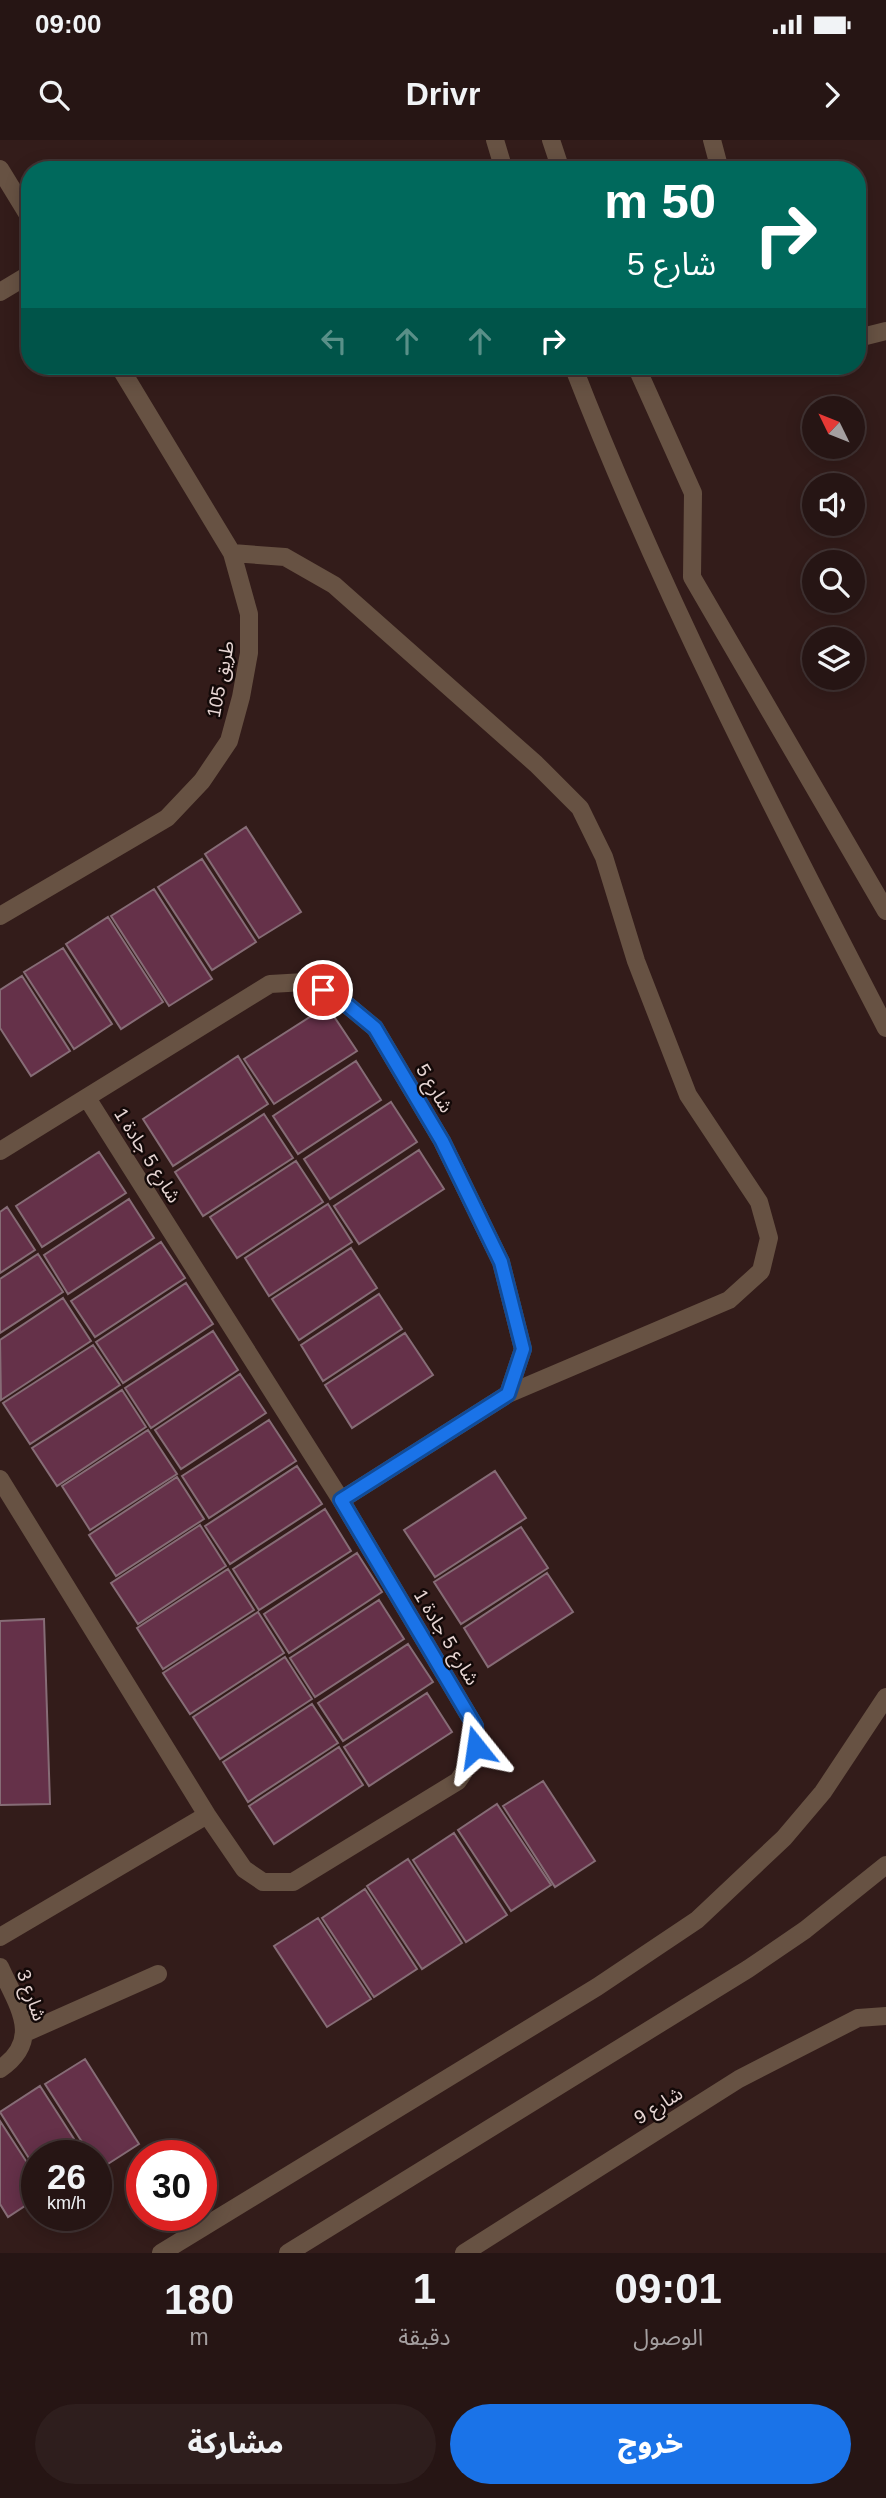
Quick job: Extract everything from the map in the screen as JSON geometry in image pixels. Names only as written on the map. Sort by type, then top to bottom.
[{"type":"street","points":[[495,140],[501,161]]},
{"type":"street","points":[[551,140],[558,161]]},
{"type":"street","points":[[712,140],[718,161]]},
{"type":"street","points":[[0,169],[21,203]]},
{"type":"street","points":[[0,292],[21,279]]},
{"type":"street","points":[[866,336],[886,331]]},
{"type":"street","name":"طريق 105","points":[[0,916],[167,818],[202,781],[229,741],[249,653],[249,614],[232,553],[124,375]]},
{"type":"street","points":[[577,375],[675,600],[798,858],[886,1028]]},
{"type":"street","points":[[640,375],[693,493],[692,577],[886,911]]},
{"type":"street","points":[[232,553],[285,557],[334,585],[536,764],[580,808],[604,857],[636,961],[688,1095],[759,1202],[769,1238],[761,1270],[729,1300],[508,1394],[341,1500]]},
{"type":"street","name":"شارع 5","points":[[0,1151],[270,984],[305,982],[340,999],[375,1028],[442,1141],[501,1262],[523,1349],[508,1394]]},
{"type":"street","name":"شارع 5 جادة 1","points":[[0,1479],[207,1815],[244,1869],[263,1882],[293,1882],[458,1782],[470,1764],[476,1747],[475,1726],[341,1500],[87,1098]]},
{"type":"street","points":[[161,2253],[597,1987],[697,1920],[785,1838],[831,1782],[886,1697]]},
{"type":"street","points":[[0,1937],[207,1815]]},
{"type":"street","points":[[288,2253],[737,1977],[805,1930],[886,1865]]},
{"type":"street","name":"شارع 3","points":[[0,1967],[23,2019],[25,2033],[22,2047],[13,2060],[0,2069]]},
{"type":"street","points":[[25,2033],[158,1974]]},
{"type":"street","name":"شارع 9","points":[[464,2253],[739,2079],[858,2018],[886,2016]]},
{"type":"building","points":[[246,827],[301,912],[259,938],[205,854]]},
{"type":"building","points":[[202,859],[256,942],[212,970],[158,887]]},
{"type":"building","points":[[154,889],[212,979],[169,1006],[111,916]]},
{"type":"building","points":[[108,917],[163,1002],[121,1029],[66,944]]},
{"type":"building","points":[[63,948],[112,1024],[74,1049],[24,972]]},
{"type":"building","points":[[22,976],[70,1051],[31,1076],[0,1028],[0,990]]},
{"type":"building","points":[[327,1006],[357,1051],[274,1104],[244,1059]]},
{"type":"building","points":[[238,1056],[268,1104],[173,1166],[143,1119]]},
{"type":"building","points":[[356,1061],[381,1100],[298,1154],[273,1116]]},
{"type":"building","points":[[391,1102],[417,1142],[330,1199],[304,1159]]},
{"type":"building","points":[[264,1114],[293,1158],[203,1216],[175,1172]]},
{"type":"building","points":[[419,1150],[444,1189],[359,1244],[334,1206]]},
{"type":"building","points":[[99,1152],[126,1193],[42,1247],[16,1206]]},
{"type":"building","points":[[296,1161],[323,1202],[237,1258],[210,1217]]},
{"type":"building","points":[[129,1199],[154,1238],[68,1294],[44,1255]]},
{"type":"building","points":[[328,1204],[352,1242],[269,1296],[245,1258]]},
{"type":"building","points":[[7,1207],[35,1250],[0,1273],[0,1212]]},
{"type":"building","points":[[161,1242],[185,1278],[95,1337],[71,1301]]},
{"type":"building","points":[[351,1248],[377,1288],[299,1340],[272,1299]]},
{"type":"building","points":[[38,1254],[63,1292],[0,1333],[0,1279]]},
{"type":"building","points":[[186,1283],[213,1324],[123,1383],[96,1342]]},
{"type":"building","points":[[379,1294],[402,1329],[323,1381],[301,1345]]},
{"type":"building","points":[[63,1298],[91,1341],[1,1400],[0,1340]]},
{"type":"building","points":[[213,1331],[238,1370],[151,1428],[125,1388]]},
{"type":"building","points":[[405,1333],[433,1375],[352,1428],[325,1385]]},
{"type":"building","points":[[93,1345],[120,1385],[30,1444],[3,1403]]},
{"type":"building","points":[[240,1374],[266,1413],[181,1469],[155,1430]]},
{"type":"building","points":[[122,1390],[146,1427],[57,1486],[32,1448]]},
{"type":"building","points":[[269,1420],[296,1461],[209,1518],[182,1476]]},
{"type":"building","points":[[148,1430],[177,1474],[90,1530],[62,1486]]},
{"type":"building","points":[[297,1466],[322,1504],[230,1564],[205,1526]]},
{"type":"building","points":[[495,1471],[526,1518],[435,1577],[404,1530]]},
{"type":"building","points":[[177,1477],[204,1519],[116,1576],[89,1535]]},
{"type":"building","points":[[325,1509],[351,1551],[259,1610],[233,1569]]},
{"type":"building","points":[[200,1525],[226,1566],[138,1624],[111,1583]]},
{"type":"building","points":[[521,1527],[548,1568],[461,1624],[434,1582]]},
{"type":"building","points":[[357,1553],[382,1592],[289,1653],[264,1614]]},
{"type":"building","points":[[228,1569],[254,1610],[163,1669],[137,1628]]},
{"type":"building","points":[[547,1573],[573,1612],[488,1667],[464,1628]]},
{"type":"building","points":[[379,1600],[404,1639],[315,1697],[290,1658]]},
{"type":"building","points":[[258,1612],[284,1653],[190,1714],[163,1673]]},
{"type":"building","points":[[44,1619],[50,1804],[0,1805],[0,1621]]},
{"type":"building","points":[[408,1644],[433,1682],[343,1741],[318,1703]]},
{"type":"building","points":[[285,1657],[312,1699],[220,1759],[193,1717]]},
{"type":"building","points":[[427,1693],[452,1732],[369,1786],[344,1747]]},
{"type":"building","points":[[312,1704],[338,1743],[248,1802],[223,1762]]},
{"type":"building","points":[[339,1747],[363,1785],[274,1844],[249,1806]]},
{"type":"building","points":[[543,1781],[595,1861],[555,1887],[503,1806]]},
{"type":"building","points":[[497,1804],[551,1885],[511,1911],[458,1830]]},
{"type":"building","points":[[454,1833],[507,1915],[466,1942],[413,1860]]},
{"type":"building","points":[[408,1859],[462,1943],[422,1969],[367,1886]]},
{"type":"building","points":[[365,1889],[417,1969],[374,1997],[322,1918]]},
{"type":"building","points":[[318,1918],[371,1999],[327,2027],[274,1946]]},
{"type":"building","points":[[85,2059],[136,2140],[126,2140],[126,2152],[112,2161],[112,2140],[81,2140],[45,2084]]},
{"type":"building","points":[[40,2086],[75,2140],[21,2140],[21,2145],[0,2112]]},
{"type":"building","points":[[0,2121],[21,2153],[21,2208],[8,2217],[0,2204]]},
{"type":"route","points":[[323,990],[340,999],[375,1028],[442,1141],[501,1262],[523,1349],[508,1394],[341,1500],[475,1726],[476,1747]]}]
